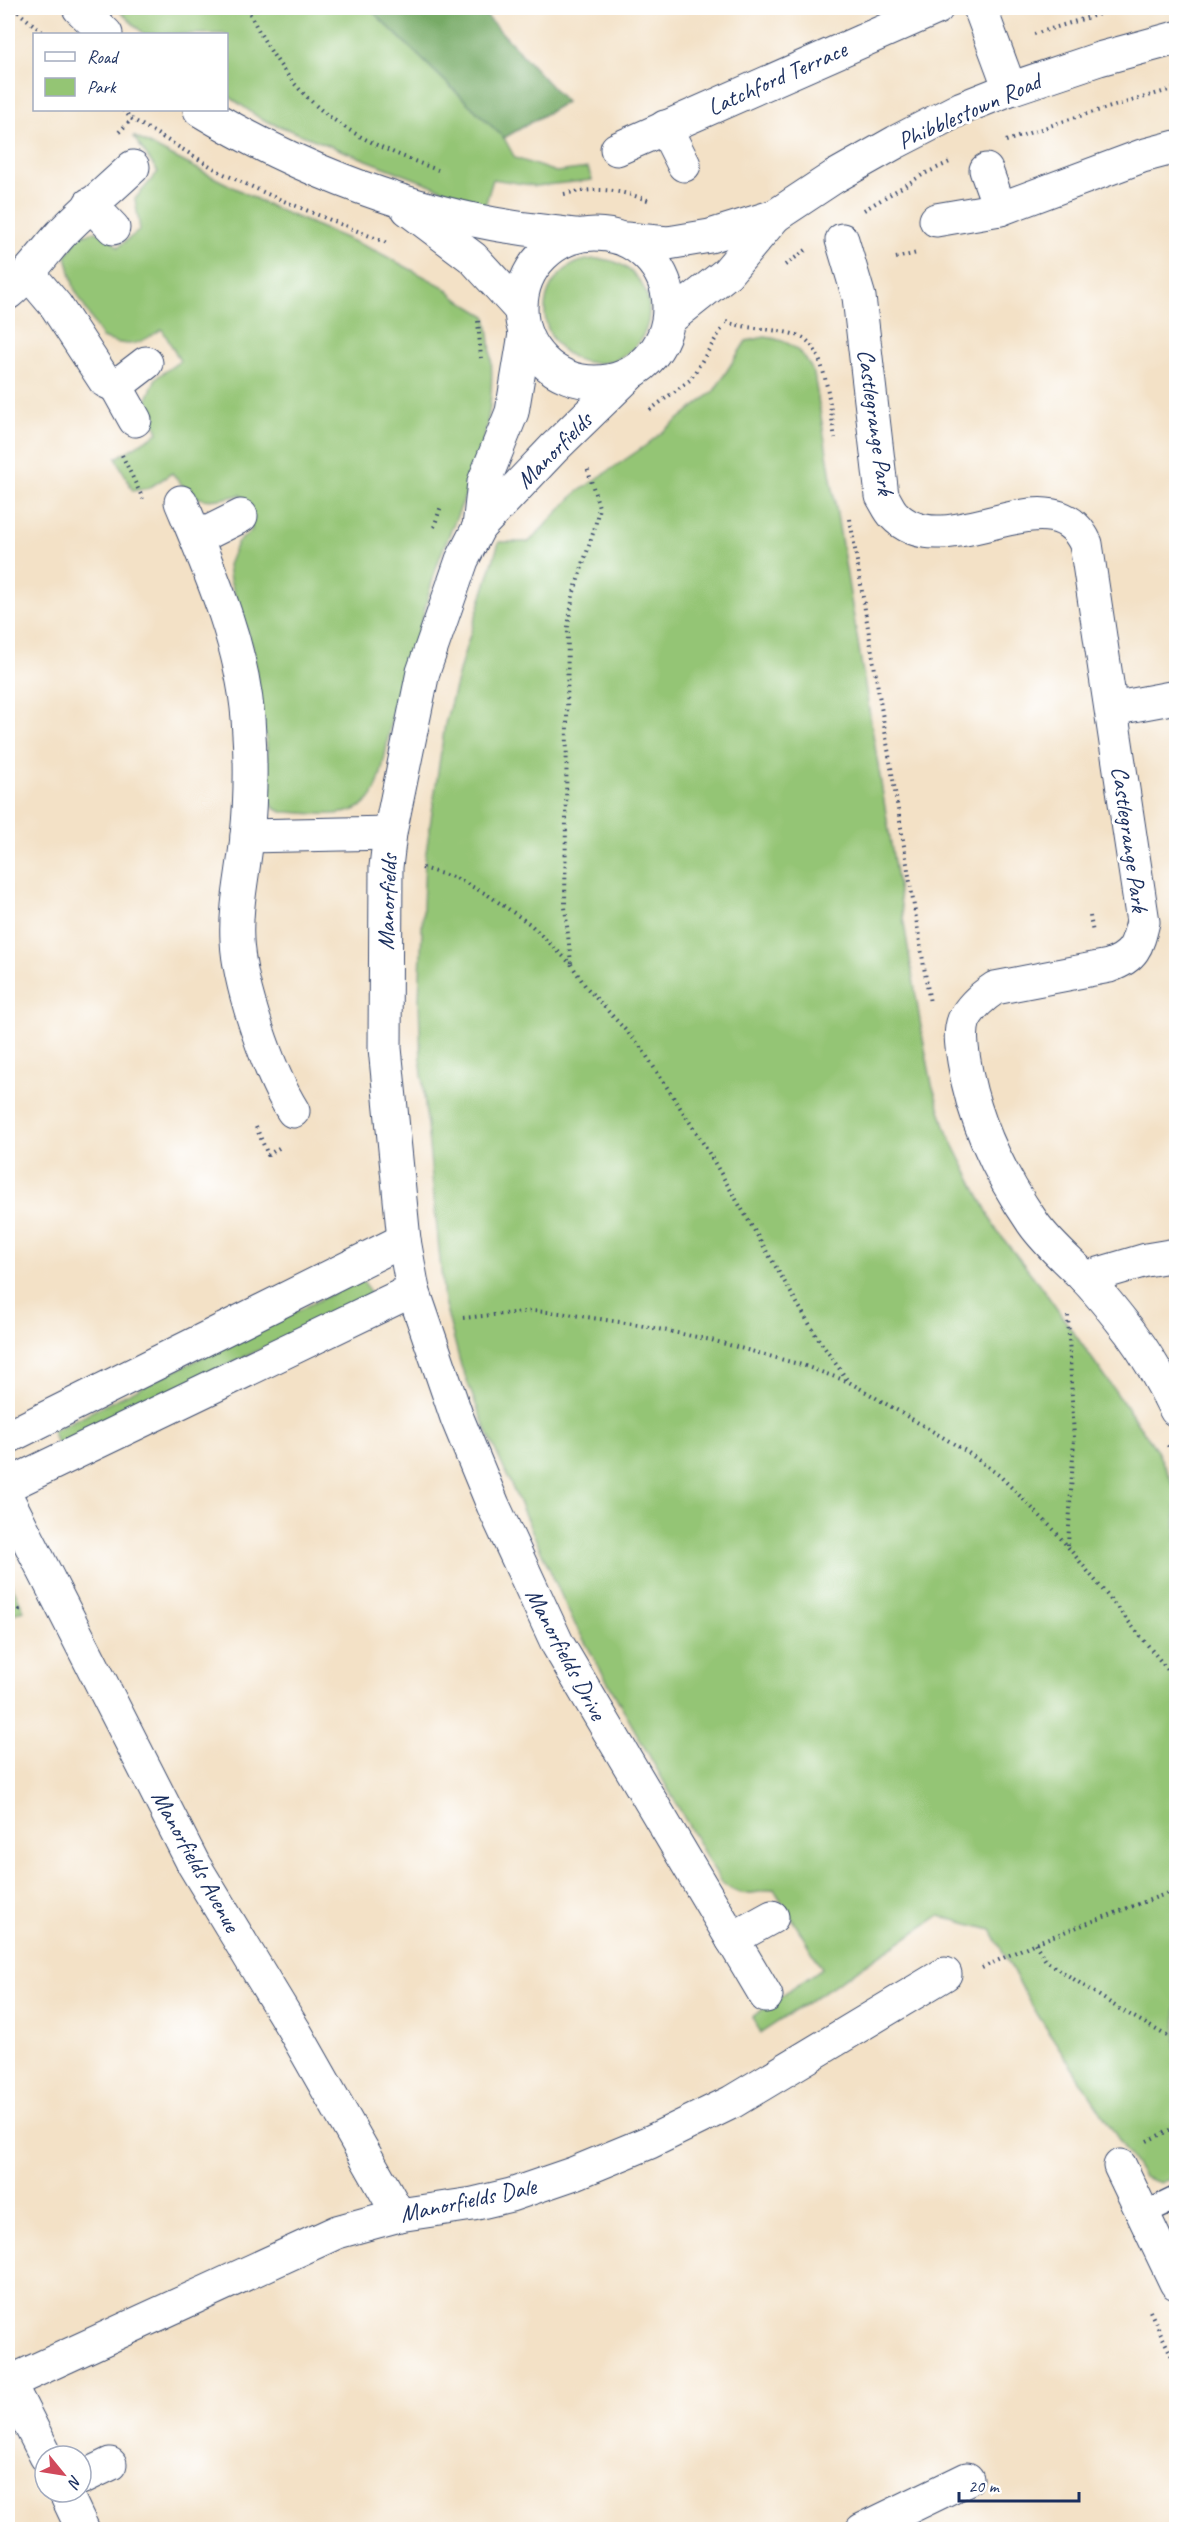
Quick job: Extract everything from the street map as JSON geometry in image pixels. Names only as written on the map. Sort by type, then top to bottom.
[{"type":"street","points":[[79,8],[105,33]]},
{"type":"street","name":"Latchford Terrace","points":[[617,148],[937,8]]},
{"type":"street","points":[[980,8],[1010,89]]},
{"type":"street","name":"Phibblestown Road","points":[[626,239],[668,243],[710,236],[775,216],[834,177],[962,108],[1099,59],[1176,38]]},
{"type":"street","points":[[202,111],[275,152],[394,199],[494,224],[576,235],[601,233],[626,239],[646,252],[661,271],[669,295],[669,319],[662,342],[648,361],[629,375],[605,382],[580,381],[556,372],[538,356],[522,322],[473,258],[394,199]]},
{"type":"street","points":[[665,127],[684,165]]},
{"type":"street","points":[[936,220],[1000,209],[1142,156],[1176,147]]},
{"type":"street","points":[[116,386],[105,381],[56,306],[18,284],[90,204],[133,167]]},
{"type":"street","points":[[986,170],[1000,209]]},
{"type":"street","points":[[90,204],[113,228]]},
{"type":"street","name":"Phibblestown Road","points":[[669,319],[727,273],[775,216]]},
{"type":"street","points":[[522,322],[524,285],[535,263],[554,246],[576,235]]},
{"type":"street","name":"Castlegrange Park","points":[[842,240],[859,297],[882,496],[894,516],[917,530],[933,532],[951,531],[1037,513],[1055,516],[1070,523],[1081,533],[1086,544],[1143,922],[1137,946],[1124,961],[1109,966],[995,988],[974,1006],[964,1021],[962,1034],[969,1091],[975,1112],[991,1147],[1034,1224],[1053,1247],[1085,1278],[1131,1334],[1160,1378],[1176,1410]]},
{"type":"street","name":"Manorfields","points":[[479,527],[484,482],[512,412],[522,322]]},
{"type":"street","points":[[116,386],[146,363]]},
{"type":"street","name":"Manorfields","points":[[413,1290],[404,1240],[385,1048],[386,867],[390,833],[423,672],[462,560],[479,527],[554,448],[629,375]]},
{"type":"street","points":[[116,386],[127,434]]},
{"type":"street","points":[[181,502],[197,538],[234,643],[248,715],[250,779],[248,836],[237,940],[243,984],[262,1041],[284,1096],[293,1111]]},
{"type":"street","points":[[197,538],[241,516]]},
{"type":"street","points":[[1112,709],[1176,698]]},
{"type":"street","points":[[248,836],[390,833]]},
{"type":"street","points":[[8,1437],[404,1240]]},
{"type":"street","points":[[1085,1278],[1146,1260],[1176,1254]]},
{"type":"street","points":[[8,1485],[413,1290]]},
{"type":"street","name":"Manorfields Drive","points":[[413,1290],[426,1332],[484,1486],[558,1645],[766,1996]]},
{"type":"street","name":"Manorfields Avenue","points":[[8,1500],[194,1865],[294,2030],[399,2215]]},
{"type":"street","points":[[732,1939],[771,1917]]},
{"type":"street","name":"Manorfields Dale","points":[[8,2382],[337,2232],[399,2215],[472,2204],[512,2195],[575,2173],[650,2142],[732,2102],[945,1974]]},
{"type":"street","points":[[1120,2166],[1176,2283]]},
{"type":"street","points":[[8,2382],[40,2444]]},
{"type":"street","points":[[93,2472],[110,2464]]},
{"type":"street","points":[[862,2529],[967,2479]]},
{"type":"street","points":[[71,2504],[83,2529]]},
{"type":"lane","points":[[1143,2214],[1176,2198]]},
{"type":"path","points":[[13,8],[44,33]]},
{"type":"path","points":[[1034,34],[1119,8]]},
{"type":"path","points":[[124,111],[132,119],[222,173],[397,248]]},
{"type":"path","points":[[475,313],[480,331],[480,368]]},
{"type":"path","points":[[725,322],[747,329],[802,336],[820,357],[836,446]]},
{"type":"path","points":[[127,434],[146,504]]},
{"type":"path","points":[[571,964],[565,906],[568,627],[573,595],[595,527],[599,507],[584,460]]},
{"type":"path","points":[[443,500],[427,547],[462,560]]},
{"type":"path","points":[[849,514],[930,1005]]},
{"type":"path","points":[[419,868],[456,878],[488,895],[530,924],[571,964],[586,987],[640,1046],[662,1078],[817,1337],[849,1382]]},
{"type":"path","points":[[252,1118],[268,1155],[286,1144]]},
{"type":"path","points":[[1068,1310],[1074,1439],[1068,1546]]},
{"type":"path","points":[[426,1332],[460,1318],[506,1313],[560,1313],[684,1333],[802,1365],[849,1382],[966,1451],[1000,1476],[1068,1546],[1176,1680]]},
{"type":"path","points":[[8,1615],[19,1610],[15,1603]]},
{"type":"path","points":[[945,1974],[972,1973],[1035,1943],[1176,1890]]},
{"type":"path","points":[[1035,1943],[1046,1961],[1118,2008],[1176,2041]]},
{"type":"green space","points":[[116,8],[369,8],[504,138],[515,158],[556,172],[588,168],[592,180],[536,186],[493,179],[485,206],[261,119],[228,96],[228,33],[143,33]]},
{"type":"green space","points":[[369,8],[479,8],[566,102],[504,138]]},
{"type":"green space","points":[[133,136],[272,207],[376,251],[444,287],[456,298],[486,316],[492,379],[487,427],[479,457],[437,566],[417,639],[397,691],[383,764],[375,791],[361,807],[351,811],[328,814],[282,812],[274,808],[266,793],[267,747],[253,650],[230,580],[228,565],[237,543],[252,530],[241,495],[201,499],[188,491],[172,473],[149,488],[133,491],[116,458],[158,433],[147,399],[156,378],[180,361],[162,329],[133,344],[102,338],[74,288],[66,256],[79,236],[94,232],[104,233],[118,247],[140,230],[135,199],[158,172]]},
{"type":"green space","points":[[597,259],[617,263],[634,274],[645,291],[649,311],[645,331],[634,348],[617,359],[597,363],[577,359],[560,348],[549,331],[545,311],[549,291],[560,274],[577,263]]},
{"type":"green space","points":[[765,337],[782,341],[795,348],[806,359],[814,374],[923,1039],[932,1084],[947,1132],[997,1231],[1040,1285],[1156,1449],[1176,1490],[1176,2177],[1160,2183],[1143,2177],[1032,2006],[991,1930],[939,1916],[761,2033],[752,2017],[822,1968],[774,1889],[745,1894],[733,1891],[720,1881],[572,1619],[484,1425],[461,1366],[444,1301],[421,1064],[419,1000],[425,859],[445,724],[463,657],[499,542],[529,542],[576,493],[645,446],[714,391],[746,341]]},
{"type":"green space","points":[[362,1279],[372,1296],[58,1446],[52,1431]]},
{"type":"green space","points":[[8,1577],[24,1610],[8,1616]]}]
